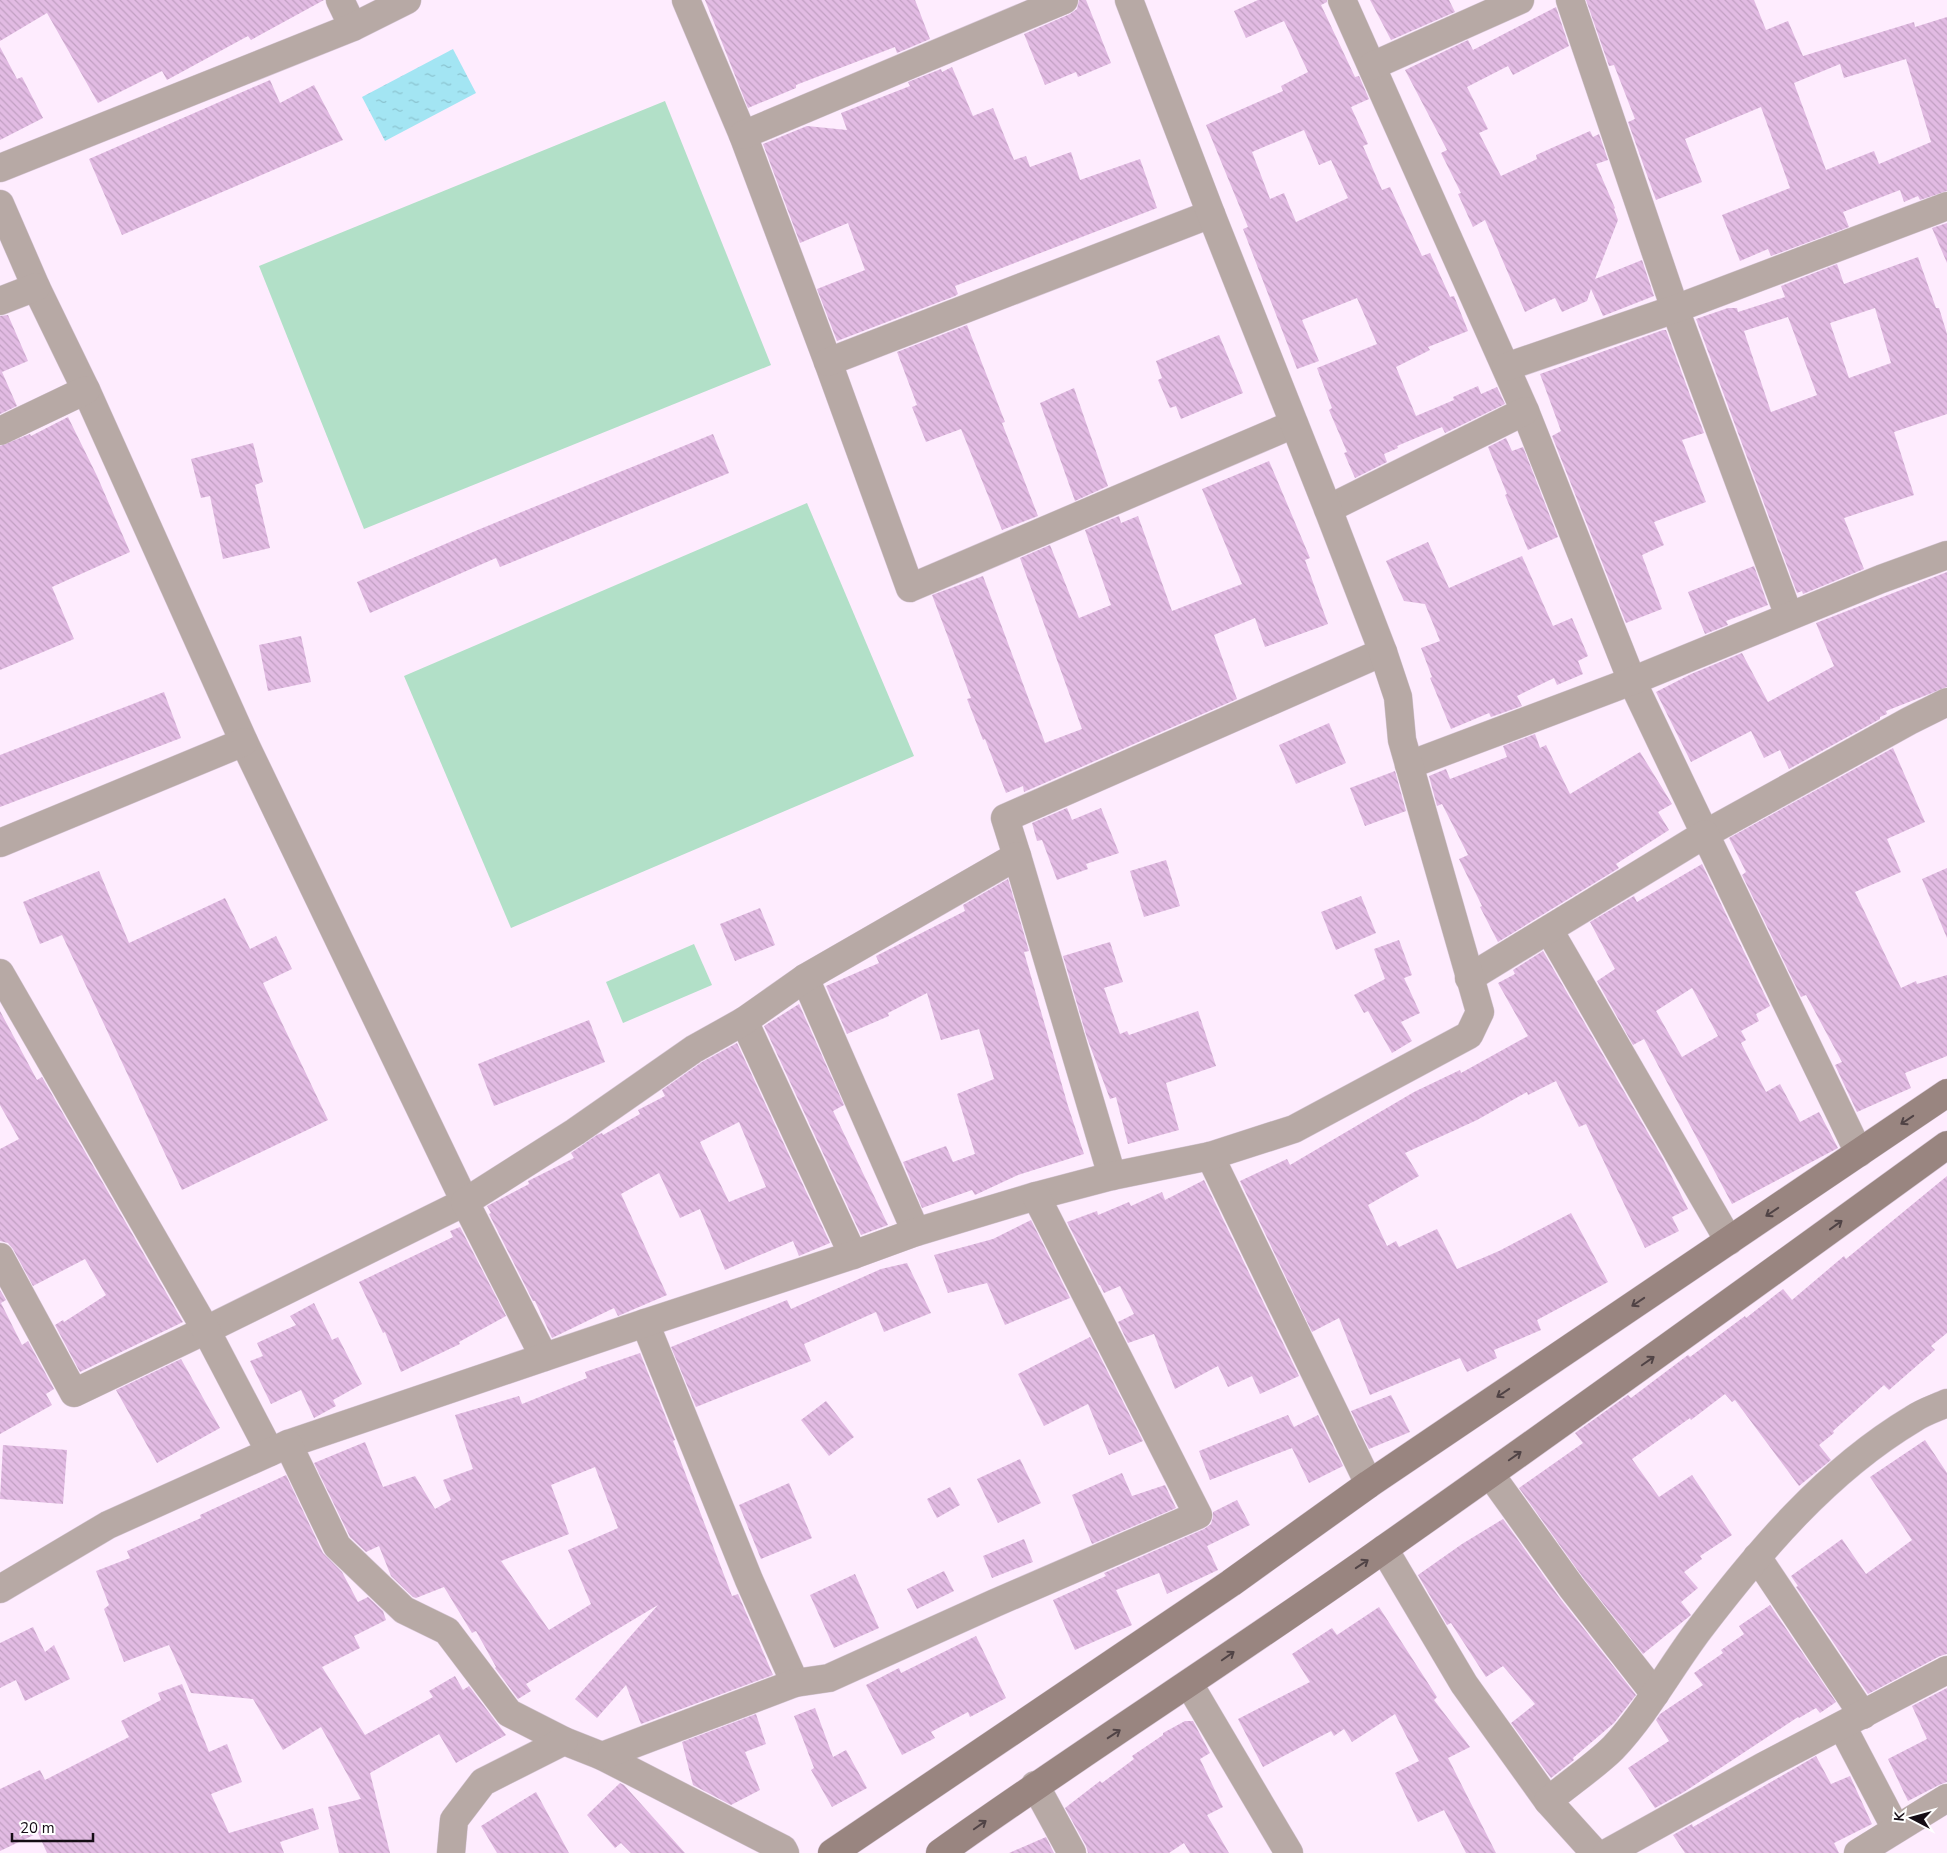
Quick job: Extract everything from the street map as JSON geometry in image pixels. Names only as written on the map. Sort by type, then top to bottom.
[{"type":"main road","points":[[832,1853],[1222,1589],[1369,1484],[1947,1093]]},
{"type":"main road","points":[[940,1853],[1035,1786],[1189,1684],[1384,1549],[1947,1145]]},
{"type":"street","points":[[340,0],[352,27]]},
{"type":"street","points":[[0,168],[352,27],[407,0]]},
{"type":"street","points":[[686,0],[743,135],[910,588],[1294,424]]},
{"type":"street","points":[[743,135],[1064,0]]},
{"type":"street","points":[[0,1589],[108,1525],[279,1448],[645,1323],[853,1255],[916,1232],[1036,1196],[1112,1176],[1210,1156],[1294,1129],[1469,1035],[1480,1012],[1402,740],[1398,697],[1383,652],[1328,509],[1211,214],[1129,0]]},
{"type":"street","points":[[1342,0],[1525,411],[1632,680],[1859,1153]]},
{"type":"street","points":[[1372,66],[1520,0]]},
{"type":"street","points":[[1570,0],[1675,310],[1789,616]]},
{"type":"street","points":[[0,204],[244,742],[465,1202],[544,1357]]},
{"type":"street","points":[[1506,367],[1675,310],[1947,206]]},
{"type":"street","points":[[828,362],[1211,214]]},
{"type":"street","points":[[0,301],[36,287]]},
{"type":"street","points":[[0,432],[86,390]]},
{"type":"street","points":[[1328,509],[1525,411]]},
{"type":"street","points":[[1409,765],[1632,680],[1881,579],[1947,555]]},
{"type":"street","points":[[1112,1176],[1005,818],[1383,652]]},
{"type":"street","points":[[1469,978],[1705,834],[1947,702]]},
{"type":"street","points":[[0,842],[244,742]]},
{"type":"street","points":[[0,1257],[74,1393],[465,1202],[575,1132],[694,1049],[744,1022],[805,978],[1017,856]]},
{"type":"street","points":[[1549,930],[1728,1241]]},
{"type":"street","points":[[0,973],[206,1330],[279,1448],[336,1546],[404,1610],[447,1631],[509,1713],[564,1741],[602,1756],[783,1849],[785,1853]]},
{"type":"street","points":[[805,978],[916,1232]]},
{"type":"street","points":[[744,1022],[853,1255]]},
{"type":"street","points":[[1210,1156],[1369,1484]]},
{"type":"street","points":[[602,1756],[795,1683],[829,1678],[995,1603],[1198,1515],[1036,1196]]},
{"type":"street","points":[[645,1323],[749,1580],[795,1683]]},
{"type":"street","points":[[1548,1801],[1612,1748],[1655,1694],[1697,1632],[1795,1514],[1864,1451],[1914,1418],[1947,1403]]},
{"type":"street","points":[[1490,1474],[1572,1588],[1655,1694]]},
{"type":"street","points":[[1384,1549],[1464,1684],[1548,1801],[1595,1853]]},
{"type":"street","points":[[1758,1557],[1852,1720],[1896,1829]]},
{"type":"street","points":[[1607,1853],[1764,1766],[1947,1670]]},
{"type":"street","points":[[1189,1684],[1289,1853]]},
{"type":"street","points":[[450,1853],[454,1820],[483,1782],[564,1741]]},
{"type":"street","points":[[1035,1786],[1072,1853]]},
{"type":"street","points":[[1858,1853],[1947,1798]]},
{"type":"green space","points":[[665,101],[771,365],[364,529],[259,266]]},
{"type":"green space","points":[[807,503],[914,756],[511,928],[404,676]]},
{"type":"green space","points":[[694,944],[712,985],[623,1023],[606,982]]},
{"type":"water","points":[[453,49],[476,93],[385,141],[362,97]]},
{"type":"building","points":[[0,0],[324,0],[251,40],[248,36],[167,80],[162,71],[98,103],[47,13],[0,41]]},
{"type":"building","points":[[705,0],[915,0],[930,39],[897,53],[895,47],[796,85],[796,88],[748,108]]},
{"type":"building","points":[[1079,0],[1086,0],[1111,63],[1078,77],[1076,72],[1045,85],[1024,34],[1070,14],[1077,9]]},
{"type":"building","points":[[1258,0],[1327,0],[1327,2],[1321,5],[1355,77],[1359,76],[1369,99],[1351,107],[1368,144],[1363,146],[1382,190],[1390,187],[1422,256],[1430,253],[1450,297],[1454,296],[1468,331],[1428,347],[1430,350],[1396,367],[1416,416],[1454,400],[1453,397],[1478,386],[1481,394],[1497,387],[1505,404],[1445,433],[1442,427],[1397,446],[1398,448],[1384,454],[1387,462],[1355,478],[1344,453],[1347,452],[1329,410],[1332,408],[1317,368],[1377,344],[1357,298],[1302,320],[1319,361],[1297,369],[1243,229],[1248,227],[1206,125],[1283,91],[1281,86],[1308,72],[1284,21],[1246,38],[1234,11]],"holes":[[[1304,130],[1319,165],[1331,160],[1348,198],[1296,222],[1284,193],[1270,199],[1252,152]]]},
{"type":"building","points":[[1370,0],[1449,0],[1455,12],[1391,40]]},
{"type":"building","points":[[1586,0],[1754,0],[1766,30],[1788,21],[1803,56],[1914,22],[1915,27],[1947,17],[1947,191],[1920,200],[1918,196],[1904,202],[1900,190],[1843,212],[1849,227],[1771,256],[1768,249],[1740,261],[1722,215],[1790,188],[1761,107],[1685,139],[1702,182],[1656,200],[1628,122],[1635,119],[1614,65],[1609,66]],"holes":[[[1906,59],[1931,142],[1879,164],[1874,151],[1826,170],[1794,83],[1840,64],[1844,78]]]},
{"type":"building","points":[[1556,7],[1569,46],[1513,75],[1508,66],[1467,87],[1488,129],[1479,133],[1501,176],[1537,159],[1536,155],[1590,131],[1593,137],[1599,134],[1608,160],[1596,164],[1615,208],[1618,220],[1595,279],[1642,260],[1654,296],[1603,316],[1591,289],[1587,301],[1562,312],[1555,298],[1525,312],[1485,220],[1473,227],[1458,194],[1461,193],[1441,153],[1447,150],[1405,70],[1468,40],[1473,50]]},
{"type":"building","points":[[0,47],[17,79],[22,77],[43,118],[0,140]]},
{"type":"building","points":[[952,67],[973,116],[993,108],[1014,160],[1026,156],[1030,167],[1071,152],[1080,180],[1140,159],[1157,208],[955,286],[958,294],[955,296],[837,341],[817,289],[865,270],[848,223],[800,243],[763,144],[807,126],[847,130],[841,113],[910,86],[908,82],[941,69],[942,72]]},
{"type":"building","points":[[270,80],[280,103],[314,85],[343,140],[122,235],[89,159]]},
{"type":"building","points":[[1947,223],[1947,263],[1932,228]]},
{"type":"building","points":[[1918,257],[1936,308],[1939,308],[1947,334],[1947,414],[1894,432],[1914,495],[1844,518],[1864,569],[1803,594],[1802,591],[1797,593],[1696,319],[1728,308],[1737,308],[1738,312],[1785,297],[1781,286],[1837,264],[1844,284]],"holes":[[[1875,308],[1891,363],[1849,378],[1830,323]],[[1788,317],[1817,395],[1771,412],[1744,331]]]},
{"type":"building","points":[[8,315],[28,361],[2,372],[17,406],[0,414],[0,316]]},
{"type":"building","points":[[967,325],[1005,422],[1002,423],[1038,516],[1002,530],[961,429],[926,442],[912,407],[917,405],[897,352]]},
{"type":"building","points":[[1666,330],[1704,433],[1682,440],[1706,502],[1654,522],[1664,545],[1642,555],[1662,609],[1626,623],[1552,436],[1561,431],[1540,374]]},
{"type":"building","points":[[1219,335],[1243,393],[1181,419],[1176,406],[1170,408],[1158,380],[1162,378],[1156,361]]},
{"type":"building","points":[[1074,388],[1108,486],[1075,501],[1040,403]]},
{"type":"building","points":[[68,417],[97,476],[130,552],[52,587],[74,639],[0,670],[0,446],[30,434],[31,436]]},
{"type":"building","points":[[713,434],[729,473],[500,567],[496,558],[370,613],[357,582],[480,529]]},
{"type":"building","points":[[1506,438],[1512,451],[1523,447],[1558,537],[1528,550],[1505,495],[1507,494],[1488,447]]},
{"type":"building","points":[[253,443],[263,482],[255,485],[270,548],[223,559],[210,496],[201,498],[191,459]]},
{"type":"building","points":[[1269,461],[1310,558],[1305,560],[1328,624],[1265,647],[1255,618],[1214,635],[1237,699],[1024,792],[1023,786],[1006,793],[967,699],[971,698],[932,595],[983,576],[1045,743],[1082,729],[1020,558],[1050,545],[1079,618],[1111,605],[1085,530],[1119,516],[1121,523],[1138,516],[1172,611],[1242,584],[1202,489]]},
{"type":"building","points":[[1428,542],[1449,588],[1522,556],[1553,626],[1572,618],[1588,656],[1578,661],[1583,674],[1557,685],[1554,678],[1517,696],[1522,706],[1491,717],[1489,713],[1451,729],[1430,678],[1432,677],[1421,648],[1440,641],[1425,604],[1404,601],[1386,561]]},
{"type":"building","points":[[1754,566],[1768,605],[1726,621],[1728,625],[1705,634],[1688,592]]},
{"type":"building","points":[[1947,572],[1947,687],[1886,711],[1887,714],[1880,717],[1880,719],[1789,769],[1780,750],[1764,758],[1751,731],[1691,762],[1656,692],[1691,674],[1742,653],[1768,702],[1834,666],[1816,623]]},
{"type":"building","points":[[301,636],[311,682],[268,691],[259,645]]},
{"type":"building","points":[[164,692],[181,738],[0,807],[0,755]]},
{"type":"building","points":[[1329,723],[1346,763],[1296,784],[1279,745]]},
{"type":"building","points":[[1535,734],[1540,748],[1546,745],[1570,794],[1640,752],[1672,804],[1658,812],[1669,830],[1616,864],[1619,868],[1498,942],[1459,859],[1468,855],[1442,804],[1437,806],[1429,776],[1446,769],[1450,779],[1507,757],[1503,746]]},
{"type":"building","points":[[1893,748],[1925,822],[1887,839],[1901,872],[1855,892],[1901,988],[1916,981],[1917,984],[1947,975],[1947,1056],[1905,1073],[1911,1088],[1857,1112],[1835,1065],[1842,1062],[1806,995],[1801,997],[1742,875],[1746,872],[1729,838]]},
{"type":"building","points":[[1395,771],[1406,811],[1365,826],[1350,788]]},
{"type":"building","points":[[1067,808],[1072,820],[1101,808],[1119,853],[1086,864],[1088,869],[1057,880],[1042,840],[1037,841],[1032,823]]},
{"type":"building","points":[[1166,860],[1180,906],[1144,917],[1130,871]]},
{"type":"building","points":[[1702,864],[1770,1006],[1756,1014],[1759,1021],[1741,1031],[1746,1040],[1741,1043],[1766,1092],[1780,1084],[1800,1122],[1819,1112],[1838,1148],[1732,1204],[1644,1039],[1633,1045],[1597,981],[1615,969],[1590,922],[1634,896],[1637,902]],"holes":[[[1692,988],[1718,1036],[1682,1057],[1656,1011]]]},
{"type":"building","points":[[1947,868],[1947,938],[1922,879]]},
{"type":"building","points":[[99,871],[129,943],[225,898],[250,949],[276,936],[292,969],[263,983],[328,1120],[182,1190],[62,935],[40,944],[23,902]]},
{"type":"building","points":[[1008,879],[1029,951],[1024,952],[1068,1106],[1084,1154],[1018,1175],[975,1195],[972,1190],[922,1208],[903,1162],[946,1146],[953,1162],[975,1154],[957,1094],[994,1079],[979,1029],[941,1040],[927,993],[888,1013],[889,1016],[847,1034],[826,986],[879,963],[876,956],[965,911],[963,905]]},
{"type":"building","points":[[1361,896],[1376,933],[1336,950],[1321,912]]},
{"type":"building","points":[[760,908],[775,945],[735,961],[720,924]]},
{"type":"building","points":[[1399,940],[1412,975],[1404,978],[1420,1013],[1401,1022],[1412,1041],[1392,1053],[1368,1011],[1364,1013],[1354,995],[1385,979],[1374,949]]},
{"type":"building","points":[[1110,942],[1123,982],[1104,988],[1120,1034],[1127,1031],[1129,1035],[1198,1011],[1216,1066],[1166,1083],[1179,1130],[1128,1144],[1116,1097],[1110,1099],[1087,1038],[1063,956]]},
{"type":"building","points":[[1543,951],[1662,1157],[1688,1209],[1672,1217],[1679,1231],[1645,1248],[1586,1124],[1579,1127],[1556,1081],[1528,1095],[1527,1092],[1477,1120],[1405,1153],[1419,1176],[1368,1205],[1387,1246],[1396,1241],[1399,1247],[1437,1229],[1457,1269],[1499,1251],[1571,1213],[1608,1282],[1537,1320],[1541,1330],[1494,1350],[1497,1358],[1467,1372],[1460,1358],[1370,1395],[1339,1318],[1312,1332],[1240,1181],[1287,1159],[1290,1165],[1414,1092],[1460,1070],[1461,1073],[1528,1036],[1498,983],[1515,974],[1513,970]]},
{"type":"building","points":[[799,1004],[844,1105],[833,1111],[888,1225],[861,1235],[764,1026]]},
{"type":"building","points":[[0,1011],[37,1080],[42,1077],[183,1322],[80,1372],[55,1325],[63,1320],[64,1322],[106,1295],[85,1259],[33,1286],[13,1249],[8,1243],[0,1241],[0,1149],[19,1139],[0,1105]]},
{"type":"building","points":[[589,1020],[605,1062],[494,1106],[478,1064]]},
{"type":"building","points":[[737,1043],[830,1243],[799,1256],[793,1241],[725,1270],[700,1209],[680,1218],[659,1173],[621,1194],[667,1295],[618,1316],[614,1308],[552,1338],[535,1301],[533,1301],[489,1214],[491,1213],[487,1206],[529,1184],[528,1181],[574,1158],[571,1153],[597,1135],[602,1133],[603,1135],[640,1114],[638,1110],[665,1096],[662,1090],[702,1062]],"holes":[[[739,1122],[766,1187],[729,1202],[700,1142]]]},
{"type":"building","points":[[1947,1176],[1947,1333],[1931,1346],[1935,1350],[1889,1390],[1884,1385],[1819,1445],[1831,1460],[1799,1486],[1735,1400],[1732,1402],[1725,1394],[1691,1420],[1690,1418],[1632,1459],[1659,1497],[1692,1475],[1732,1535],[1700,1556],[1702,1559],[1684,1572],[1698,1588],[1681,1602],[1691,1615],[1643,1654],[1584,1579],[1519,1488],[1583,1443],[1575,1433],[1628,1395],[1631,1398],[1688,1355],[1690,1357],[1745,1316],[1746,1318],[1783,1289],[1792,1300],[1844,1256],[1846,1259]]},
{"type":"building","points":[[1204,1180],[1299,1376],[1260,1394],[1252,1376],[1228,1387],[1218,1366],[1175,1389],[1154,1334],[1128,1343],[1118,1322],[1134,1314],[1120,1286],[1104,1293],[1067,1222],[1097,1211],[1098,1215],[1129,1202],[1131,1206],[1162,1192],[1165,1200]]},
{"type":"building","points":[[1031,1220],[1070,1298],[1005,1325],[987,1283],[948,1293],[934,1255],[993,1239]]},
{"type":"building","points":[[460,1227],[506,1316],[459,1342],[460,1344],[401,1372],[385,1332],[383,1333],[359,1282],[453,1237],[450,1231]]},
{"type":"building","points":[[907,1263],[931,1313],[884,1332],[876,1312],[804,1344],[811,1361],[696,1407],[671,1347],[787,1300],[791,1309],[881,1269]]},
{"type":"building","points":[[0,1290],[6,1300],[1,1303],[22,1345],[28,1341],[54,1389],[46,1394],[52,1405],[0,1434]]},
{"type":"building","points":[[314,1303],[332,1340],[338,1337],[362,1384],[333,1400],[336,1406],[314,1418],[301,1390],[271,1404],[250,1361],[263,1356],[257,1343],[296,1325],[290,1316]]},
{"type":"building","points":[[1090,1337],[1143,1441],[1109,1455],[1088,1404],[1044,1426],[1018,1374]]},
{"type":"building","points":[[640,1353],[675,1440],[673,1441],[732,1596],[738,1594],[773,1675],[641,1724],[626,1685],[597,1718],[575,1699],[658,1605],[526,1684],[531,1691],[518,1699],[495,1668],[476,1631],[472,1633],[444,1587],[416,1598],[413,1597],[391,1576],[379,1546],[366,1552],[350,1537],[314,1463],[365,1442],[383,1487],[415,1476],[435,1509],[451,1500],[443,1480],[473,1469],[455,1415],[519,1396],[522,1404],[587,1378],[585,1372]],"holes":[[[595,1467],[618,1528],[568,1550],[591,1604],[549,1630],[501,1561],[569,1534],[551,1485]]]},
{"type":"building","points":[[181,1359],[220,1428],[157,1463],[116,1390]]},
{"type":"building","points":[[1391,1395],[1410,1432],[1369,1449],[1351,1411]]},
{"type":"building","points":[[826,1401],[854,1437],[829,1456],[801,1420]]},
{"type":"building","points":[[1288,1415],[1294,1427],[1318,1415],[1343,1466],[1309,1483],[1292,1448],[1210,1480],[1199,1451]]},
{"type":"building","points":[[1925,1440],[1947,1473],[1947,1654],[1868,1694],[1796,1587],[1798,1586],[1791,1576],[1842,1539],[1866,1574],[1912,1540],[1870,1477]]},
{"type":"building","points":[[3,1445],[67,1450],[63,1504],[0,1499]]},
{"type":"building","points":[[1020,1459],[1041,1503],[998,1523],[977,1479]]},
{"type":"building","points":[[1122,1473],[1132,1496],[1165,1485],[1176,1508],[1092,1544],[1072,1495]]},
{"type":"building","points":[[286,1475],[323,1553],[342,1572],[358,1602],[368,1597],[383,1611],[386,1620],[354,1636],[360,1648],[322,1667],[365,1735],[433,1697],[429,1691],[455,1676],[463,1690],[469,1686],[506,1735],[456,1763],[439,1734],[370,1773],[390,1853],[339,1853],[328,1807],[361,1799],[321,1727],[283,1750],[253,1699],[191,1693],[169,1645],[124,1662],[104,1609],[109,1605],[96,1571],[130,1558],[127,1551],[201,1518],[200,1515]]},
{"type":"building","points":[[789,1483],[812,1538],[761,1559],[739,1505]]},
{"type":"building","points":[[950,1487],[960,1505],[937,1518],[927,1499]]},
{"type":"building","points":[[1237,1500],[1250,1525],[1207,1546],[1218,1570],[1167,1594],[1159,1573],[1116,1590],[1132,1625],[1075,1650],[1053,1600],[1106,1576],[1104,1573],[1204,1529],[1211,1524],[1213,1512]]},
{"type":"building","points":[[1503,1519],[1559,1597],[1636,1695],[1614,1723],[1573,1758],[1574,1760],[1551,1778],[1511,1723],[1535,1704],[1503,1666],[1486,1677],[1451,1623],[1447,1625],[1418,1575],[1462,1544]]},
{"type":"building","points":[[1024,1539],[1033,1562],[992,1578],[983,1556]]},
{"type":"building","points":[[944,1571],[954,1591],[917,1609],[907,1589]]},
{"type":"building","points":[[855,1574],[879,1628],[834,1648],[810,1595]]},
{"type":"building","points":[[1770,1605],[1836,1702],[1820,1713],[1816,1708],[1798,1717],[1684,1792],[1655,1808],[1628,1768],[1669,1741],[1656,1720],[1660,1714],[1703,1685],[1694,1673],[1723,1653],[1721,1650],[1744,1634],[1739,1626]]},
{"type":"building","points":[[1379,1607],[1437,1697],[1434,1700],[1470,1747],[1448,1758],[1496,1853],[1466,1853],[1444,1810],[1418,1822],[1395,1773],[1419,1761],[1395,1714],[1352,1742],[1344,1729],[1334,1736],[1331,1731],[1263,1767],[1238,1719],[1310,1682],[1292,1654],[1332,1628],[1337,1635]]},
{"type":"building","points":[[33,1627],[45,1652],[54,1645],[70,1679],[25,1701],[16,1680],[0,1688],[0,1643]]},
{"type":"building","points":[[976,1636],[1006,1698],[970,1717],[968,1712],[931,1732],[935,1738],[902,1755],[866,1685],[899,1668],[901,1673]]},
{"type":"building","points":[[182,1684],[209,1752],[227,1744],[242,1782],[211,1794],[229,1833],[313,1808],[319,1829],[280,1842],[284,1853],[47,1853],[38,1833],[0,1851],[0,1789],[40,1770],[45,1780],[129,1737],[121,1721],[161,1700],[158,1693]]},
{"type":"building","points":[[1947,1688],[1947,1782],[1908,1801],[1888,1759],[1927,1739],[1912,1706]]},
{"type":"building","points":[[815,1708],[833,1757],[846,1750],[867,1788],[832,1807],[811,1770],[814,1768],[794,1716]]},
{"type":"building","points":[[756,1714],[766,1744],[745,1752],[760,1790],[731,1805],[693,1785],[682,1742]]},
{"type":"building","points":[[1185,1721],[1193,1721],[1210,1753],[1200,1759],[1223,1807],[1207,1815],[1229,1853],[1190,1853],[1184,1843],[1169,1853],[1088,1853],[1065,1808],[1100,1781],[1102,1783],[1134,1759],[1132,1756],[1163,1735],[1163,1733]]},
{"type":"building","points":[[1816,1756],[1831,1784],[1850,1776],[1872,1824],[1834,1843],[1839,1853],[1685,1853],[1673,1835],[1692,1824],[1693,1827]]},
{"type":"building","points":[[620,1783],[624,1785],[685,1853],[631,1853],[621,1843],[615,1848],[587,1815]]},
{"type":"building","points":[[536,1792],[569,1853],[497,1853],[481,1826]]},
{"type":"building","points":[[1046,1837],[1054,1853],[1009,1853]]}]
